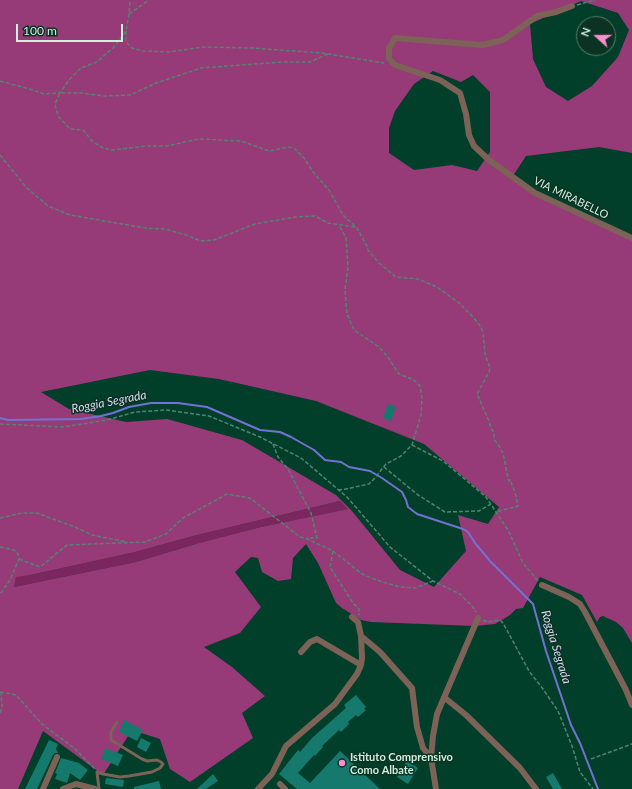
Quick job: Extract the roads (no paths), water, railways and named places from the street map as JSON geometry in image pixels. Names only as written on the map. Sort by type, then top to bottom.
[{"type":"street","name":"VIA MIRABELLO","points":[[572,6],[556,12],[538,16],[503,40],[482,45],[396,38],[389,48],[389,59],[395,65],[440,80],[460,93],[466,114],[468,135],[474,146],[489,160],[535,193],[632,238]]},
{"type":"street","points":[[542,586],[569,597],[580,604],[626,690],[632,705]]},
{"type":"street","points":[[258,789],[272,774],[286,746],[335,704],[361,665],[361,636],[358,622],[352,617]]},
{"type":"street","points":[[436,789],[431,758],[437,714],[478,618]]},
{"type":"street","points":[[361,636],[380,652],[412,688],[417,727],[423,748],[431,758]]},
{"type":"street","points":[[301,652],[310,642],[317,639],[361,665]]},
{"type":"street","points":[[445,698],[466,715],[520,768],[536,789]]},
{"type":"street","points":[[43,789],[57,757]]},
{"type":"street","points":[[64,789],[76,784],[95,789]]},
{"type":"street","points":[[280,784],[285,789]]},
{"type":"lane","points":[[99,789],[97,772],[120,777],[129,776],[152,772],[160,768],[163,764],[157,760],[142,760],[111,740],[111,732],[118,722]]},
{"type":"waterway","name":"Roggia Segrada","points":[[0,418],[8,420],[81,419],[101,416],[129,407],[151,403],[178,403],[207,407],[260,430],[280,432],[314,450],[325,460],[341,462],[349,467],[370,471],[382,478],[402,492],[408,507],[417,514],[468,532],[490,561],[533,604],[546,651],[571,725],[580,743],[598,789]]},
{"type":"place","name":"Istituto Comprensivo Como Albate","points":[[342,763]]}]
